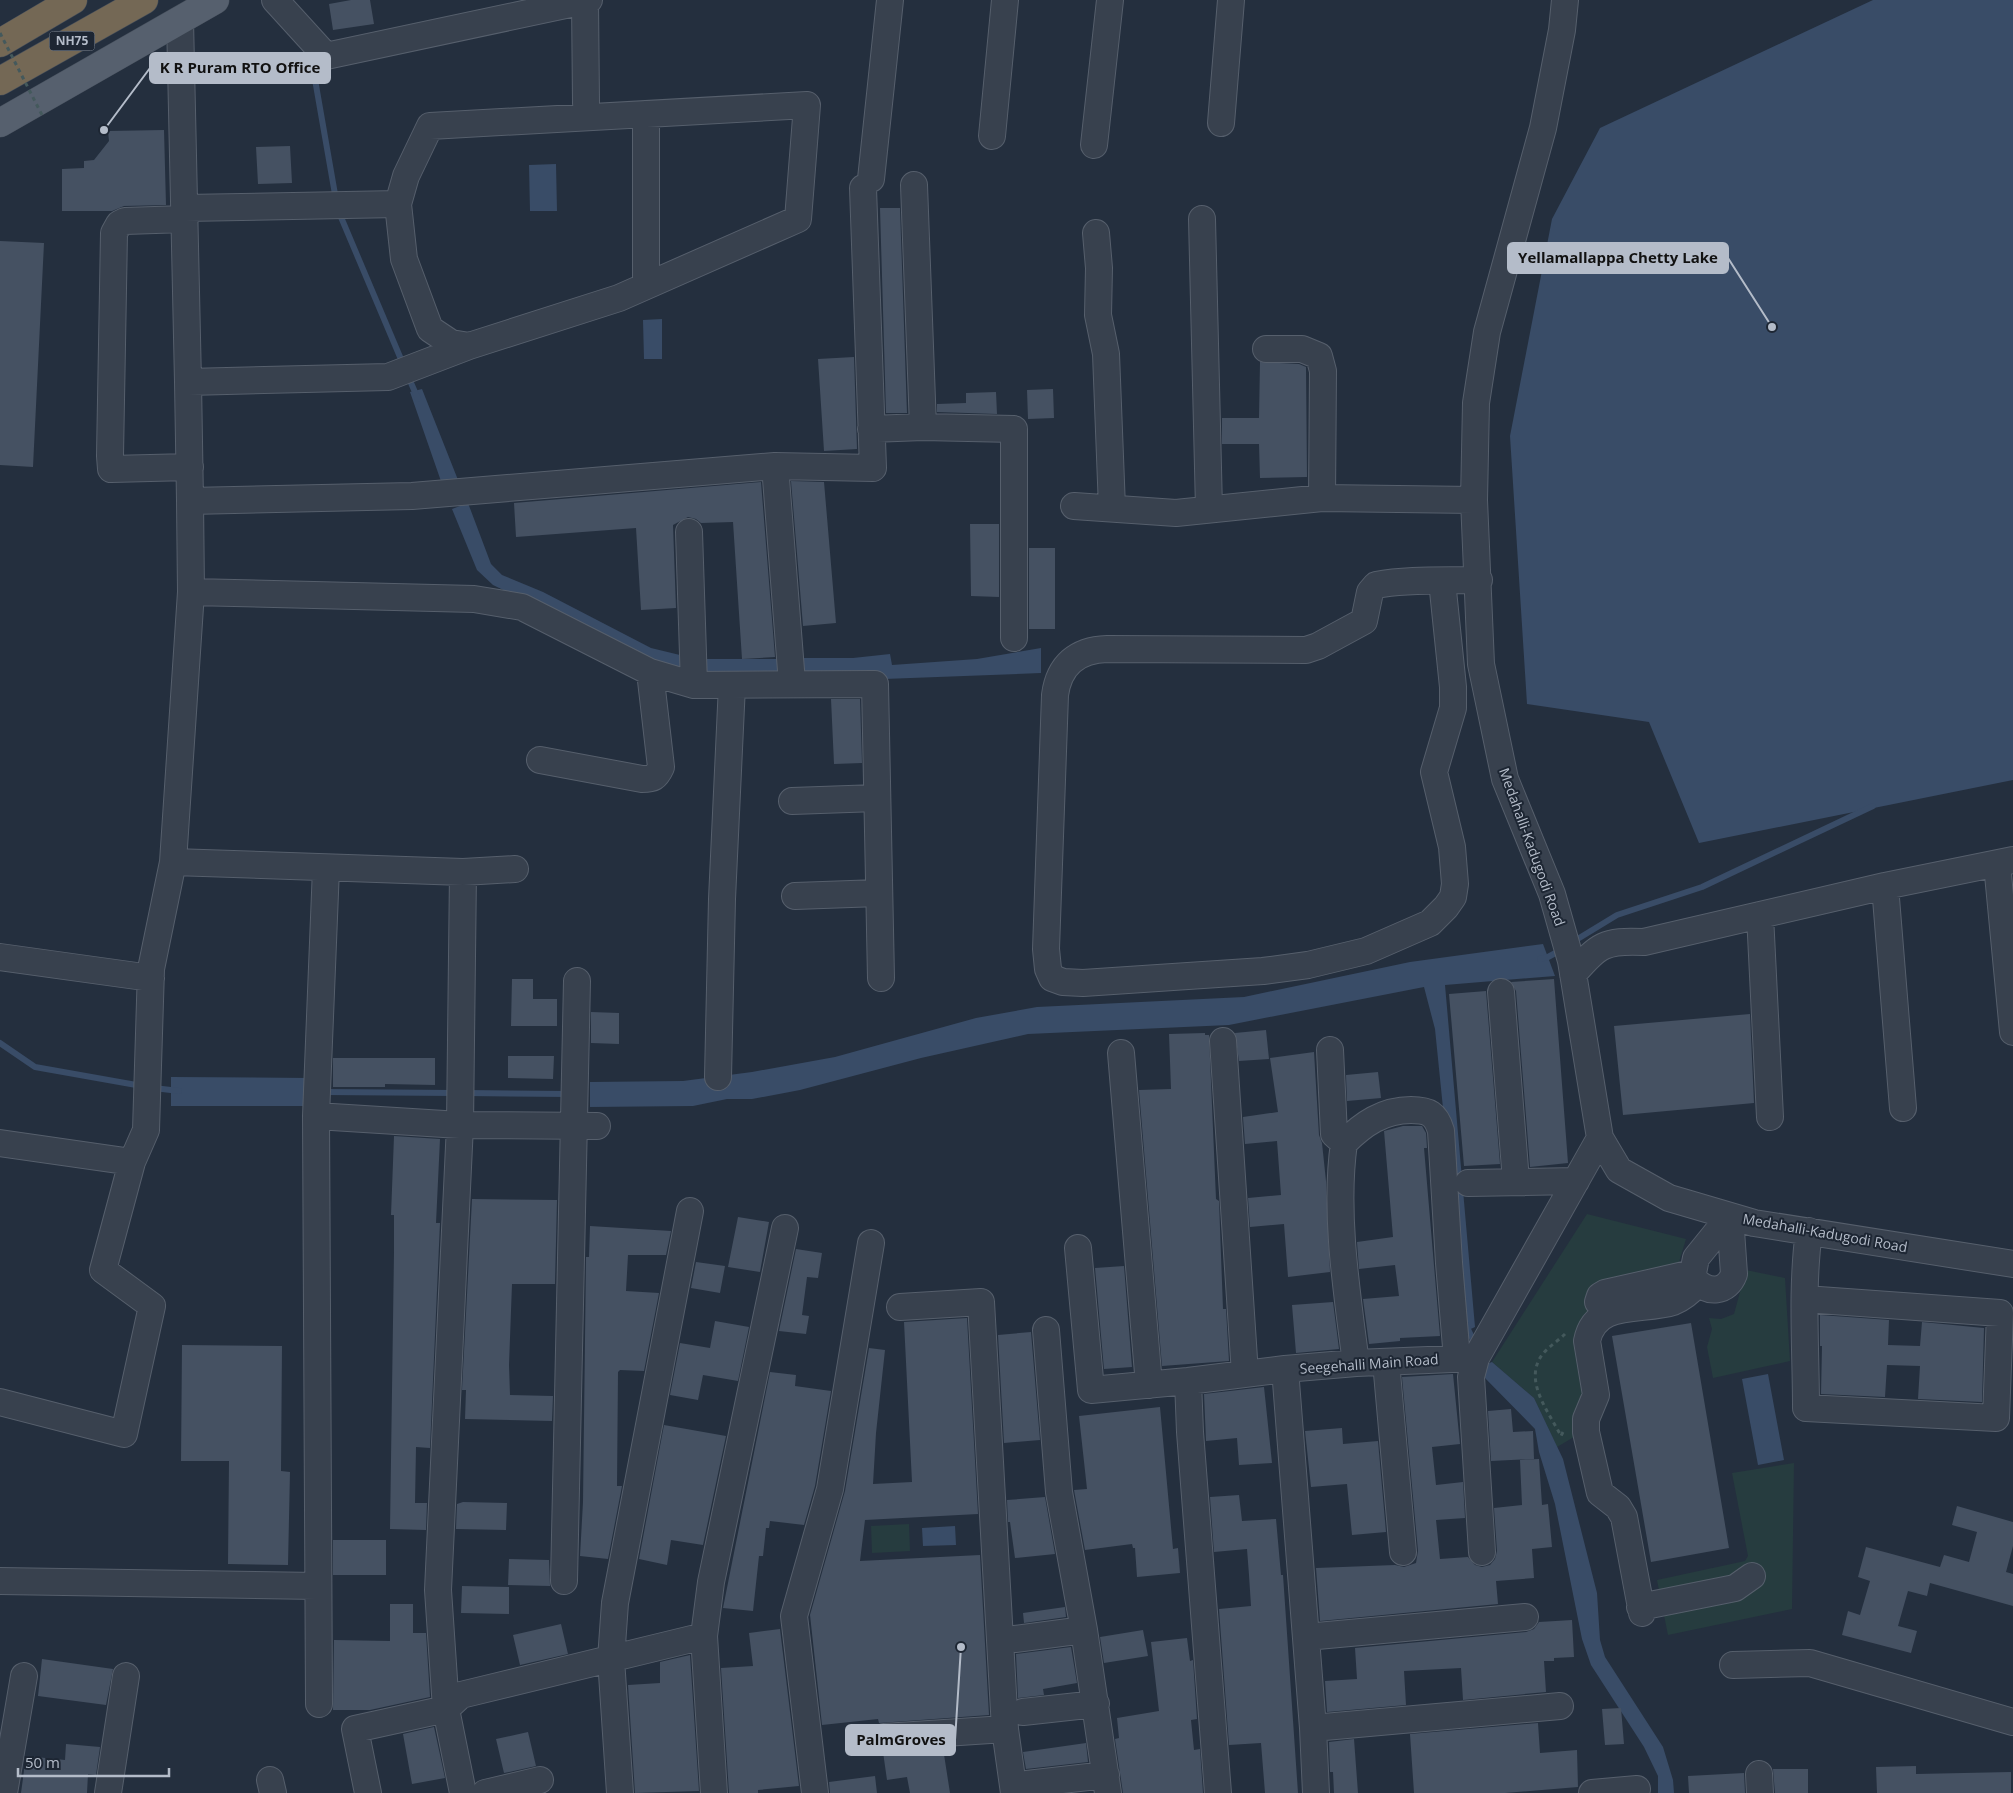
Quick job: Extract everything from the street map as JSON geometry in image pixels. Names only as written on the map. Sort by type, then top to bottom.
[{"type":"highway","name":"NH75","points":[[0,42],[73,0]]},
{"type":"highway","name":"NH75","points":[[0,81],[144,0]]},
{"type":"main road","points":[[0,123],[215,0]]},
{"type":"street","points":[[275,0],[326,56],[587,1],[586,103]]},
{"type":"street","points":[[190,501],[412,496],[775,466],[873,468],[867,184],[890,0]]},
{"type":"street","points":[[992,136],[1005,0]]},
{"type":"street","points":[[1094,145],[1110,0]]},
{"type":"street","points":[[1221,123],[1231,0]]},
{"type":"street","name":"Medahalli-Kadugodi Road","points":[[1565,0],[1562,30],[1543,128],[1487,332],[1476,403],[1474,500],[1479,580],[1481,664],[1504,779],[1552,894],[1572,968],[1600,1138],[1619,1170],[1669,1198],[1754,1223],[2013,1264]]},
{"type":"street","points":[[0,1402],[124,1434],[152,1306],[103,1270],[132,1162],[146,1119],[151,978],[173,862],[191,592],[180,20]]},
{"type":"street","points":[[188,382],[388,377],[469,346],[618,298],[798,220],[807,105],[430,126],[406,176],[398,204],[404,259],[430,329],[451,343],[469,346]]},
{"type":"street","points":[[646,114],[646,286]]},
{"type":"street","points":[[914,185],[923,427]]},
{"type":"street","points":[[190,467],[111,469],[114,233],[119,224],[125,220],[185,214],[398,204]]},
{"type":"street","points":[[1202,219],[1208,509]]},
{"type":"street","points":[[1096,233],[1099,268],[1098,315],[1106,354],[1112,508]]},
{"type":"street","points":[[1266,349],[1302,349],[1319,356],[1323,372],[1322,498]]},
{"type":"street","points":[[871,430],[923,427],[1014,429],[1014,638]]},
{"type":"street","points":[[775,466],[792,683]]},
{"type":"street","points":[[1074,506],[1176,513],[1322,498],[1474,500]]},
{"type":"street","points":[[689,532],[694,685]]},
{"type":"street","points":[[1442,581],[1453,687],[1452,708],[1434,772],[1452,847],[1455,884],[1453,897],[1438,916],[1430,923],[1366,951],[1308,965],[1263,972],[1083,982],[1062,982],[1052,978],[1048,969],[1046,949],[1055,695],[1057,683],[1068,662],[1080,654],[1101,649],[1306,650],[1318,646],[1364,621],[1370,592],[1376,585],[1442,581],[1479,580]]},
{"type":"street","points":[[191,592],[474,599],[522,606],[650,672],[694,685],[875,684],[881,978]]},
{"type":"street","points":[[540,760],[642,779],[652,779],[657,775],[661,767],[650,672]]},
{"type":"street","points":[[718,1078],[722,899],[732,685]]},
{"type":"street","points":[[792,801],[877,798]]},
{"type":"street","points":[[173,862],[463,872],[515,869]]},
{"type":"street","points":[[1572,968],[1596,948],[1620,941],[1644,942],[1885,886],[2005,862],[2013,1032]]},
{"type":"street","points":[[319,1704],[316,1116],[326,868]]},
{"type":"street","points":[[463,872],[460,1125],[438,1590],[446,1709],[463,1793]]},
{"type":"street","points":[[1885,886],[1903,1108]]},
{"type":"street","points":[[796,896],[879,893]]},
{"type":"street","points":[[1760,915],[1770,1117]]},
{"type":"street","points":[[0,957],[151,978]]},
{"type":"street","points":[[564,1581],[587,1125],[576,1085],[577,980]]},
{"type":"street","points":[[1501,992],[1516,1181]]},
{"type":"street","points":[[1223,1041],[1245,1374]]},
{"type":"street","points":[[1330,1050],[1334,1134],[1344,1143]]},
{"type":"street","points":[[1121,1053],[1149,1385]]},
{"type":"street","points":[[1356,1363],[1340,1197],[1340,1166],[1344,1143],[1369,1121],[1385,1113],[1426,1110],[1437,1118],[1441,1132],[1445,1217],[1471,1386],[1482,1552]]},
{"type":"street","points":[[316,1116],[460,1125],[587,1125]]},
{"type":"street","points":[[1467,1358],[1576,1181],[1600,1138]]},
{"type":"street","points":[[0,1143],[132,1162]]},
{"type":"street","points":[[1468,1184],[1516,1181],[1576,1181]]},
{"type":"street","points":[[620,1793],[611,1659],[615,1603],[690,1211]]},
{"type":"street","points":[[1695,1278],[1707,1290],[1721,1289],[1732,1281],[1735,1268],[1730,1216]]},
{"type":"street","points":[[1730,1216],[1696,1258],[1695,1278],[1687,1294],[1672,1302],[1611,1311],[1595,1324],[1589,1332],[1587,1341],[1596,1395],[1586,1419],[1586,1432],[1600,1493],[1618,1507],[1624,1517],[1641,1610],[1735,1588],[1752,1576]]},
{"type":"street","points":[[714,1793],[704,1636],[711,1582],[785,1228]]},
{"type":"street","points":[[1805,1299],[2000,1313],[1996,1418],[1806,1408],[1805,1299],[1805,1262],[1809,1231]]},
{"type":"street","points":[[815,1793],[794,1616],[830,1489],[871,1243]]},
{"type":"street","points":[[1078,1248],[1091,1390],[1285,1369]]},
{"type":"street","points":[[1598,1302],[1600,1296],[1606,1293],[1695,1278]]},
{"type":"street","points":[[900,1307],[981,1302],[1021,1789],[1107,1784],[1084,1630],[1059,1492],[1046,1330]]},
{"type":"street","name":"Seegehalli Main Road","points":[[1316,1793],[1313,1728],[1285,1369],[1356,1363],[1467,1358]]},
{"type":"street","points":[[1386,1362],[1402,1552]]},
{"type":"street","points":[[1188,1381],[1190,1432],[1218,1793]]},
{"type":"street","points":[[0,1581],[317,1586]]},
{"type":"street","points":[[1306,1637],[1525,1617]]},
{"type":"street","points":[[1015,1639],[1084,1630]]},
{"type":"street","points":[[368,1793],[355,1729],[446,1709],[461,1695],[704,1636]]},
{"type":"street","points":[[1733,1665],[1810,1663],[2013,1722]]},
{"type":"street","points":[[4,1793],[24,1676]]},
{"type":"street","points":[[108,1793],[126,1676]]},
{"type":"street","points":[[884,1736],[1014,1721],[1096,1704]]},
{"type":"street","points":[[1313,1728],[1560,1706]]},
{"type":"street","points":[[485,1793],[540,1780]]},
{"type":"street","points":[[1592,1793],[1637,1788]]},
{"type":"path","points":[[0,33],[42,115]]},
{"type":"green space","points":[[1587,1214],[1686,1239],[1676,1272],[1605,1286],[1579,1434],[1557,1447],[1534,1398],[1492,1362]]},
{"type":"green space","points":[[1746,1270],[1785,1278],[1790,1361],[1713,1378],[1707,1347],[1712,1329],[1709,1318],[1721,1319],[1734,1314]]},
{"type":"green space","points":[[1794,1463],[1792,1609],[1668,1635],[1657,1580],[1745,1561],[1748,1556],[1732,1473]]},
{"type":"green space","points":[[909,1524],[910,1551],[872,1553],[871,1526]]},
{"type":"water","points":[[1873,0],[2013,0],[2013,780],[1699,843],[1649,722],[1527,704],[1510,436],[1552,219],[1600,128]]},
{"type":"water","points":[[556,164],[557,211],[530,211],[529,165]]},
{"type":"water","points":[[662,319],[662,359],[644,359],[643,320]]},
{"type":"water","points":[[422,389],[460,485],[443,487],[410,392]]},
{"type":"water","points":[[468,503],[491,564],[502,575],[543,592],[651,648],[684,656],[681,671],[659,666],[493,585],[477,570],[452,509]]},
{"type":"water","points":[[1041,648],[1041,673],[884,679],[802,673],[801,658],[853,658],[890,654],[892,665],[977,659]]},
{"type":"water","points":[[705,659],[779,659],[779,674],[704,674]]},
{"type":"water","points":[[1543,944],[1555,976],[1445,985],[1475,1327],[1458,1335],[1444,1118],[1435,1029],[1424,987],[1229,1025],[1028,1034],[921,1058],[800,1090],[752,1099],[727,1099],[693,1106],[590,1107],[590,1082],[683,1081],[752,1072],[835,1057],[976,1018],[1037,1007],[1244,997],[1410,962]]},
{"type":"water","points":[[171,1077],[309,1078],[308,1106],[171,1106]]},
{"type":"water","points":[[1492,1362],[1534,1398],[1563,1459],[1597,1593],[1600,1640],[1605,1657],[1663,1747],[1673,1780],[1674,1793],[1658,1793],[1658,1776],[1644,1747],[1591,1665],[1582,1639],[1555,1504],[1539,1452],[1535,1429],[1481,1374],[1479,1367]]},
{"type":"water","points":[[1768,1374],[1784,1460],[1758,1465],[1742,1379]]},
{"type":"water","points":[[955,1526],[956,1545],[923,1546],[922,1528]]},
{"type":"building","points":[[351,0],[370,0],[374,24],[333,30],[329,4]]},
{"type":"building","points":[[164,130],[166,205],[124,206],[112,211],[62,211],[62,169],[84,168],[84,161],[94,160],[109,141],[108,131]]},
{"type":"building","points":[[290,146],[292,183],[258,184],[256,147]]},
{"type":"building","points":[[880,208],[900,208],[907,413],[886,413]]},
{"type":"building","points":[[0,241],[44,243],[33,467],[0,465]]},
{"type":"building","points":[[854,357],[857,449],[824,451],[818,359]]},
{"type":"building","points":[[1260,362],[1299,364],[1306,367],[1307,477],[1260,478],[1259,444],[1222,444],[1222,418],[1259,418]]},
{"type":"building","points":[[1053,389],[1054,418],[1028,419],[1027,390]]},
{"type":"building","points":[[996,392],[997,414],[937,412],[937,404],[966,403],[966,393]]},
{"type":"building","points":[[791,481],[824,482],[836,623],[803,626]]},
{"type":"building","points":[[761,482],[775,657],[742,659],[733,522],[701,523],[696,519],[688,517],[673,525],[676,608],[641,610],[636,528],[516,537],[514,503]]},
{"type":"building","points":[[970,524],[999,524],[999,597],[971,596]]},
{"type":"building","points":[[1029,548],[1055,548],[1055,629],[1029,629]]},
{"type":"building","points":[[831,699],[860,699],[862,763],[834,764]]},
{"type":"building","points":[[512,979],[533,979],[533,999],[557,999],[557,1026],[511,1026]]},
{"type":"building","points":[[1554,979],[1568,1163],[1530,1167],[1516,991],[1511,982]]},
{"type":"building","points":[[1486,991],[1500,1164],[1464,1166],[1449,994]]},
{"type":"building","points":[[591,1012],[619,1013],[619,1044],[591,1043]]},
{"type":"building","points":[[1750,1014],[1754,1103],[1623,1115],[1614,1026]]},
{"type":"building","points":[[1266,1030],[1269,1059],[1239,1061],[1235,1033]]},
{"type":"building","points":[[1205,1033],[1205,1035],[1209,1035],[1216,1199],[1219,1201],[1223,1309],[1226,1309],[1229,1361],[1162,1366],[1139,1090],[1171,1089],[1169,1034]]},
{"type":"building","points":[[1314,1052],[1319,1135],[1322,1143],[1326,1181],[1330,1272],[1288,1277],[1284,1224],[1250,1227],[1248,1198],[1281,1195],[1277,1141],[1245,1144],[1243,1117],[1278,1112],[1270,1058]]},
{"type":"building","points":[[508,1056],[554,1056],[553,1079],[508,1078]]},
{"type":"building","points":[[333,1058],[435,1058],[435,1085],[385,1084],[385,1087],[333,1087]]},
{"type":"building","points":[[1378,1072],[1381,1098],[1347,1101],[1346,1075]]},
{"type":"building","points":[[1403,1126],[1422,1126],[1426,1133],[1427,1148],[1424,1148],[1440,1336],[1400,1338],[1400,1341],[1369,1344],[1363,1299],[1399,1296],[1395,1265],[1359,1269],[1357,1242],[1393,1237],[1384,1131]]},
{"type":"building","points":[[394,1136],[440,1139],[436,1223],[440,1223],[430,1448],[416,1447],[415,1503],[427,1503],[426,1530],[390,1529],[394,1252],[394,1215],[391,1215]]},
{"type":"building","points":[[472,1199],[557,1200],[555,1284],[512,1284],[509,1365],[510,1395],[553,1396],[552,1421],[465,1419],[466,1390],[462,1390]]},
{"type":"building","points":[[738,1217],[769,1222],[760,1272],[728,1267]]},
{"type":"building","points":[[590,1226],[671,1231],[666,1255],[628,1255],[626,1291],[659,1293],[644,1371],[620,1370],[618,1372],[617,1486],[622,1486],[608,1559],[580,1556],[583,1502],[586,1257],[589,1257]]},
{"type":"building","points":[[796,1249],[822,1253],[818,1278],[807,1277],[802,1315],[809,1316],[806,1334],[779,1331]]},
{"type":"building","points":[[696,1262],[725,1266],[720,1293],[691,1288]]},
{"type":"building","points":[[1124,1266],[1132,1367],[1104,1369],[1095,1268]]},
{"type":"building","points":[[1333,1302],[1339,1349],[1296,1353],[1292,1305]]},
{"type":"building","points":[[1820,1315],[1889,1320],[1888,1345],[1920,1346],[1922,1322],[1984,1328],[1982,1402],[1918,1399],[1920,1366],[1887,1365],[1885,1397],[1821,1394],[1822,1346],[1820,1346]]},
{"type":"building","points":[[967,1318],[978,1514],[865,1520],[860,1561],[980,1555],[989,1715],[879,1723],[878,1719],[822,1725],[810,1615],[845,1491],[869,1348],[885,1350],[876,1433],[873,1484],[912,1482],[904,1322]]},
{"type":"building","points":[[715,1321],[749,1327],[738,1381],[703,1375],[698,1400],[670,1395],[680,1343],[710,1348]]},
{"type":"building","points":[[1691,1323],[1729,1548],[1651,1562],[1612,1336]]},
{"type":"building","points":[[1031,1332],[1040,1440],[1004,1443],[998,1335]]},
{"type":"building","points":[[182,1345],[282,1346],[281,1471],[290,1472],[288,1565],[228,1564],[229,1461],[181,1461]]},
{"type":"building","points":[[770,1372],[796,1375],[795,1386],[831,1391],[815,1486],[804,1525],[770,1521],[769,1528],[766,1528],[763,1556],[759,1556],[753,1611],[723,1608]]},
{"type":"building","points":[[1453,1374],[1460,1444],[1432,1447],[1436,1485],[1463,1482],[1465,1518],[1436,1520],[1440,1559],[1468,1557],[1475,1565],[1482,1567],[1490,1565],[1495,1559],[1497,1551],[1494,1508],[1522,1505],[1520,1460],[1539,1459],[1542,1505],[1548,1504],[1552,1547],[1532,1549],[1534,1578],[1496,1581],[1498,1604],[1320,1621],[1316,1568],[1395,1565],[1404,1567],[1416,1563],[1418,1551],[1402,1377]]},
{"type":"building","points":[[1264,1387],[1272,1463],[1239,1465],[1237,1438],[1206,1441],[1204,1394]]},
{"type":"building","points":[[1160,1407],[1173,1549],[1178,1548],[1180,1573],[1137,1577],[1135,1548],[1133,1548],[1132,1544],[1085,1550],[1074,1490],[1087,1489],[1079,1416]]},
{"type":"building","points":[[1511,1409],[1513,1432],[1533,1431],[1534,1459],[1491,1461],[1488,1411]]},
{"type":"building","points":[[664,1425],[726,1436],[703,1545],[671,1540],[667,1565],[639,1559]]},
{"type":"building","points":[[1342,1428],[1343,1444],[1378,1441],[1386,1532],[1352,1535],[1347,1484],[1311,1487],[1305,1431]]},
{"type":"building","points":[[1239,1495],[1242,1521],[1276,1519],[1281,1575],[1283,1575],[1298,1793],[1265,1793],[1261,1743],[1229,1745],[1219,1609],[1251,1606],[1249,1575],[1247,1549],[1214,1552],[1210,1497]]},
{"type":"building","points":[[1045,1497],[1055,1554],[1015,1558],[1010,1522],[1008,1522],[1007,1500]]},
{"type":"building","points":[[463,1502],[507,1503],[506,1530],[456,1529],[457,1504]]},
{"type":"building","points":[[1957,1506],[2013,1522],[2013,1546],[2006,1572],[2013,1574],[2013,1606],[1930,1583],[1927,1596],[1908,1591],[1898,1626],[1917,1631],[1911,1653],[1842,1635],[1848,1611],[1860,1615],[1870,1581],[1858,1577],[1866,1547],[1940,1567],[1944,1555],[1969,1562],[1977,1532],[1952,1525]]},
{"type":"building","points":[[333,1540],[386,1540],[386,1575],[333,1575]]},
{"type":"building","points":[[509,1559],[549,1560],[550,1586],[508,1585]]},
{"type":"building","points":[[462,1586],[509,1587],[509,1614],[461,1613]]},
{"type":"building","points":[[390,1604],[413,1604],[413,1633],[426,1633],[430,1697],[370,1710],[333,1710],[334,1640],[390,1641]]},
{"type":"building","points":[[1065,1607],[1066,1617],[1024,1623],[1023,1613]]},
{"type":"building","points":[[1572,1620],[1574,1657],[1554,1658],[1554,1661],[1544,1661],[1546,1692],[1463,1700],[1461,1668],[1404,1671],[1406,1705],[1327,1712],[1325,1681],[1357,1679],[1355,1648],[1526,1632],[1534,1629],[1539,1622]]},
{"type":"building","points":[[561,1624],[568,1654],[520,1665],[513,1635]]},
{"type":"building","points":[[780,1629],[799,1786],[758,1790],[758,1793],[729,1793],[721,1668],[753,1666],[749,1633]]},
{"type":"building","points":[[1143,1630],[1148,1656],[1104,1663],[1100,1637]]},
{"type":"building","points":[[1187,1638],[1190,1661],[1193,1660],[1197,1719],[1191,1720],[1194,1750],[1200,1749],[1203,1793],[1123,1793],[1115,1739],[1119,1738],[1117,1718],[1159,1711],[1151,1642]]},
{"type":"building","points":[[1071,1647],[1077,1683],[1043,1689],[1044,1695],[1018,1698],[1016,1654]]},
{"type":"building","points":[[690,1655],[699,1791],[635,1793],[628,1685],[660,1683],[660,1662]]},
{"type":"building","points":[[42,1659],[113,1669],[106,1705],[38,1696]]},
{"type":"building","points":[[1621,1708],[1624,1744],[1605,1745],[1602,1709]]},
{"type":"building","points":[[1538,1723],[1540,1753],[1577,1750],[1578,1787],[1505,1793],[1414,1793],[1410,1734]]},
{"type":"building","points":[[434,1727],[445,1778],[412,1784],[403,1734]]},
{"type":"building","points":[[528,1732],[536,1766],[504,1773],[496,1739]]},
{"type":"building","points":[[1354,1739],[1358,1793],[1334,1793],[1333,1772],[1330,1772],[1329,1742]]},
{"type":"building","points":[[1086,1743],[1088,1762],[1026,1769],[1023,1752]]},
{"type":"building","points":[[66,1744],[100,1747],[96,1775],[88,1774],[87,1793],[21,1793],[26,1756],[65,1760]]},
{"type":"building","points":[[943,1748],[950,1793],[910,1793],[907,1777],[887,1780],[883,1752]]},
{"type":"building","points":[[1916,1766],[1916,1774],[2011,1772],[2011,1793],[1877,1793],[1876,1767]]},
{"type":"building","points":[[1773,1769],[1808,1769],[1808,1793],[1775,1793]]},
{"type":"building","points":[[1744,1773],[1745,1793],[1689,1793],[1688,1776]]},
{"type":"building","points":[[875,1776],[877,1793],[830,1793],[829,1782]]},
{"type":"waterway","points":[[313,68],[336,200]]},
{"type":"waterway","points":[[338,210],[403,364]]},
{"type":"waterway","points":[[408,376],[418,399]]},
{"type":"waterway","points":[[1571,943],[1617,915],[1702,887],[1873,806]]},
{"type":"waterway","points":[[1540,959],[1561,950]]},
{"type":"waterway","points":[[0,1043],[35,1067],[142,1086]]},
{"type":"waterway","points":[[154,1088],[179,1091]]},
{"type":"waterway","points":[[324,1092],[454,1093]]},
{"type":"waterway","points":[[466,1093],[569,1094]]},
{"type":"waterway","points":[[1465,1323],[1476,1346]]},
{"type":"place","name":"K R Puram RTO Office","points":[[104,130]]},
{"type":"place","name":"Yellamallappa Chetty Lake","points":[[1772,327]]},
{"type":"place","name":"PalmGroves","points":[[961,1647]]}]
